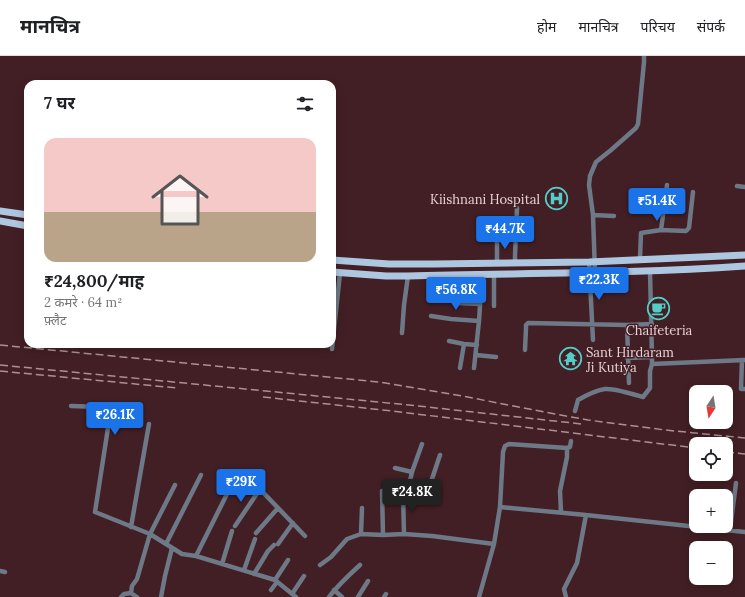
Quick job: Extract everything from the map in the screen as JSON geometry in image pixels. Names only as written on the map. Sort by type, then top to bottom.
[{"type":"main road","points":[[0,211],[24,215]]},
{"type":"main road","points":[[0,221],[24,225]]},
{"type":"main road","points":[[336,260],[389,264],[515,263],[592,262],[745,255]]},
{"type":"main road","points":[[336,272],[408,276],[699,270],[745,266]]},
{"type":"street","points":[[592,340],[593,215],[589,185],[590,176],[596,162],[636,128],[638,124],[644,56]]},
{"type":"street","points":[[661,230],[667,185]]},
{"type":"street","points":[[737,186],[745,187]]},
{"type":"street","points":[[640,259],[641,233],[661,230],[688,230],[693,192]]},
{"type":"street","points":[[515,263],[517,208]]},
{"type":"street","points":[[593,215],[614,216]]},
{"type":"street","points":[[497,238],[497,263]]},
{"type":"street","points":[[575,411],[578,400],[605,389],[643,397],[650,388],[650,371],[652,364],[652,324],[650,271]]},
{"type":"street","points":[[336,311],[340,273]]},
{"type":"street","points":[[474,368],[482,274]]},
{"type":"street","points":[[494,274],[494,306]]},
{"type":"street","points":[[402,333],[408,276]]},
{"type":"street","points":[[456,303],[480,304]]},
{"type":"street","points":[[431,316],[479,321]]},
{"type":"street","points":[[526,350],[526,325],[528,323],[626,325],[652,324]]},
{"type":"street","points":[[626,325],[629,383]]},
{"type":"street","points":[[449,341],[477,345]]},
{"type":"street","points":[[460,368],[464,344]]},
{"type":"street","points":[[476,355],[496,357]]},
{"type":"street","points":[[628,358],[652,357]]},
{"type":"street","points":[[652,364],[743,360],[741,389],[745,389]]},
{"type":"street","points":[[610,367],[628,373]]},
{"type":"street","points":[[71,406],[101,407],[108,409],[110,415],[95,512],[150,534],[182,554],[196,556],[276,581],[294,596],[304,576]]},
{"type":"street","points":[[131,527],[148,424]]},
{"type":"street","points":[[561,512],[560,491],[567,457],[567,448],[570,447],[571,441]]},
{"type":"street","points":[[404,534],[405,494],[422,444]]},
{"type":"street","points":[[480,597],[494,544],[500,507],[503,452],[505,446],[509,444],[567,448]]},
{"type":"street","points":[[383,535],[382,491],[422,496],[427,494],[440,454]]},
{"type":"street","points":[[395,468],[412,472]]},
{"type":"street","points":[[166,544],[200,475]]},
{"type":"street","points":[[196,556],[234,480],[245,476],[255,484],[305,536]]},
{"type":"street","points":[[733,506],[736,483]]},
{"type":"street","points":[[131,593],[132,586],[137,579],[150,534],[175,485]]},
{"type":"street","points":[[235,526],[260,489]]},
{"type":"street","points":[[500,507],[689,526]]},
{"type":"street","points":[[256,533],[278,508]]},
{"type":"street","points":[[361,534],[362,508]]},
{"type":"street","points":[[566,597],[564,589],[577,563],[586,515]]},
{"type":"street","points":[[254,574],[268,551],[276,544],[293,523]]},
{"type":"street","points":[[733,530],[745,532]]},
{"type":"street","points":[[222,564],[232,531]]},
{"type":"street","points":[[320,565],[331,557],[347,539],[361,534],[404,534],[432,536],[494,544]]},
{"type":"street","points":[[244,570],[255,539]]},
{"type":"street","points":[[161,597],[172,548]]},
{"type":"street","points":[[271,590],[288,560]]},
{"type":"street","points":[[329,597],[334,590],[360,565]]},
{"type":"street","points":[[358,597],[368,581]]},
{"type":"street","points":[[334,590],[342,597]]},
{"type":"street","points":[[121,597],[124,594],[131,593],[137,597]]},
{"type":"railway","points":[[0,345],[24,347]]},
{"type":"railway","points":[[31,348],[379,382],[588,420],[745,438]]},
{"type":"railway","points":[[0,365],[409,405],[582,424]]},
{"type":"railway","points":[[0,371],[177,388]]},
{"type":"railway","points":[[263,397],[689,447]]},
{"type":"railway","points":[[733,453],[745,454]]},
{"type":"place","name":"Kiishnani Hospital","points":[[556,199]]},
{"type":"place","name":"Chaifeteria","points":[[659,308]]},
{"type":"place","name":"Sant Hirdaram Ji Kutiya","points":[[571,359]]}]
